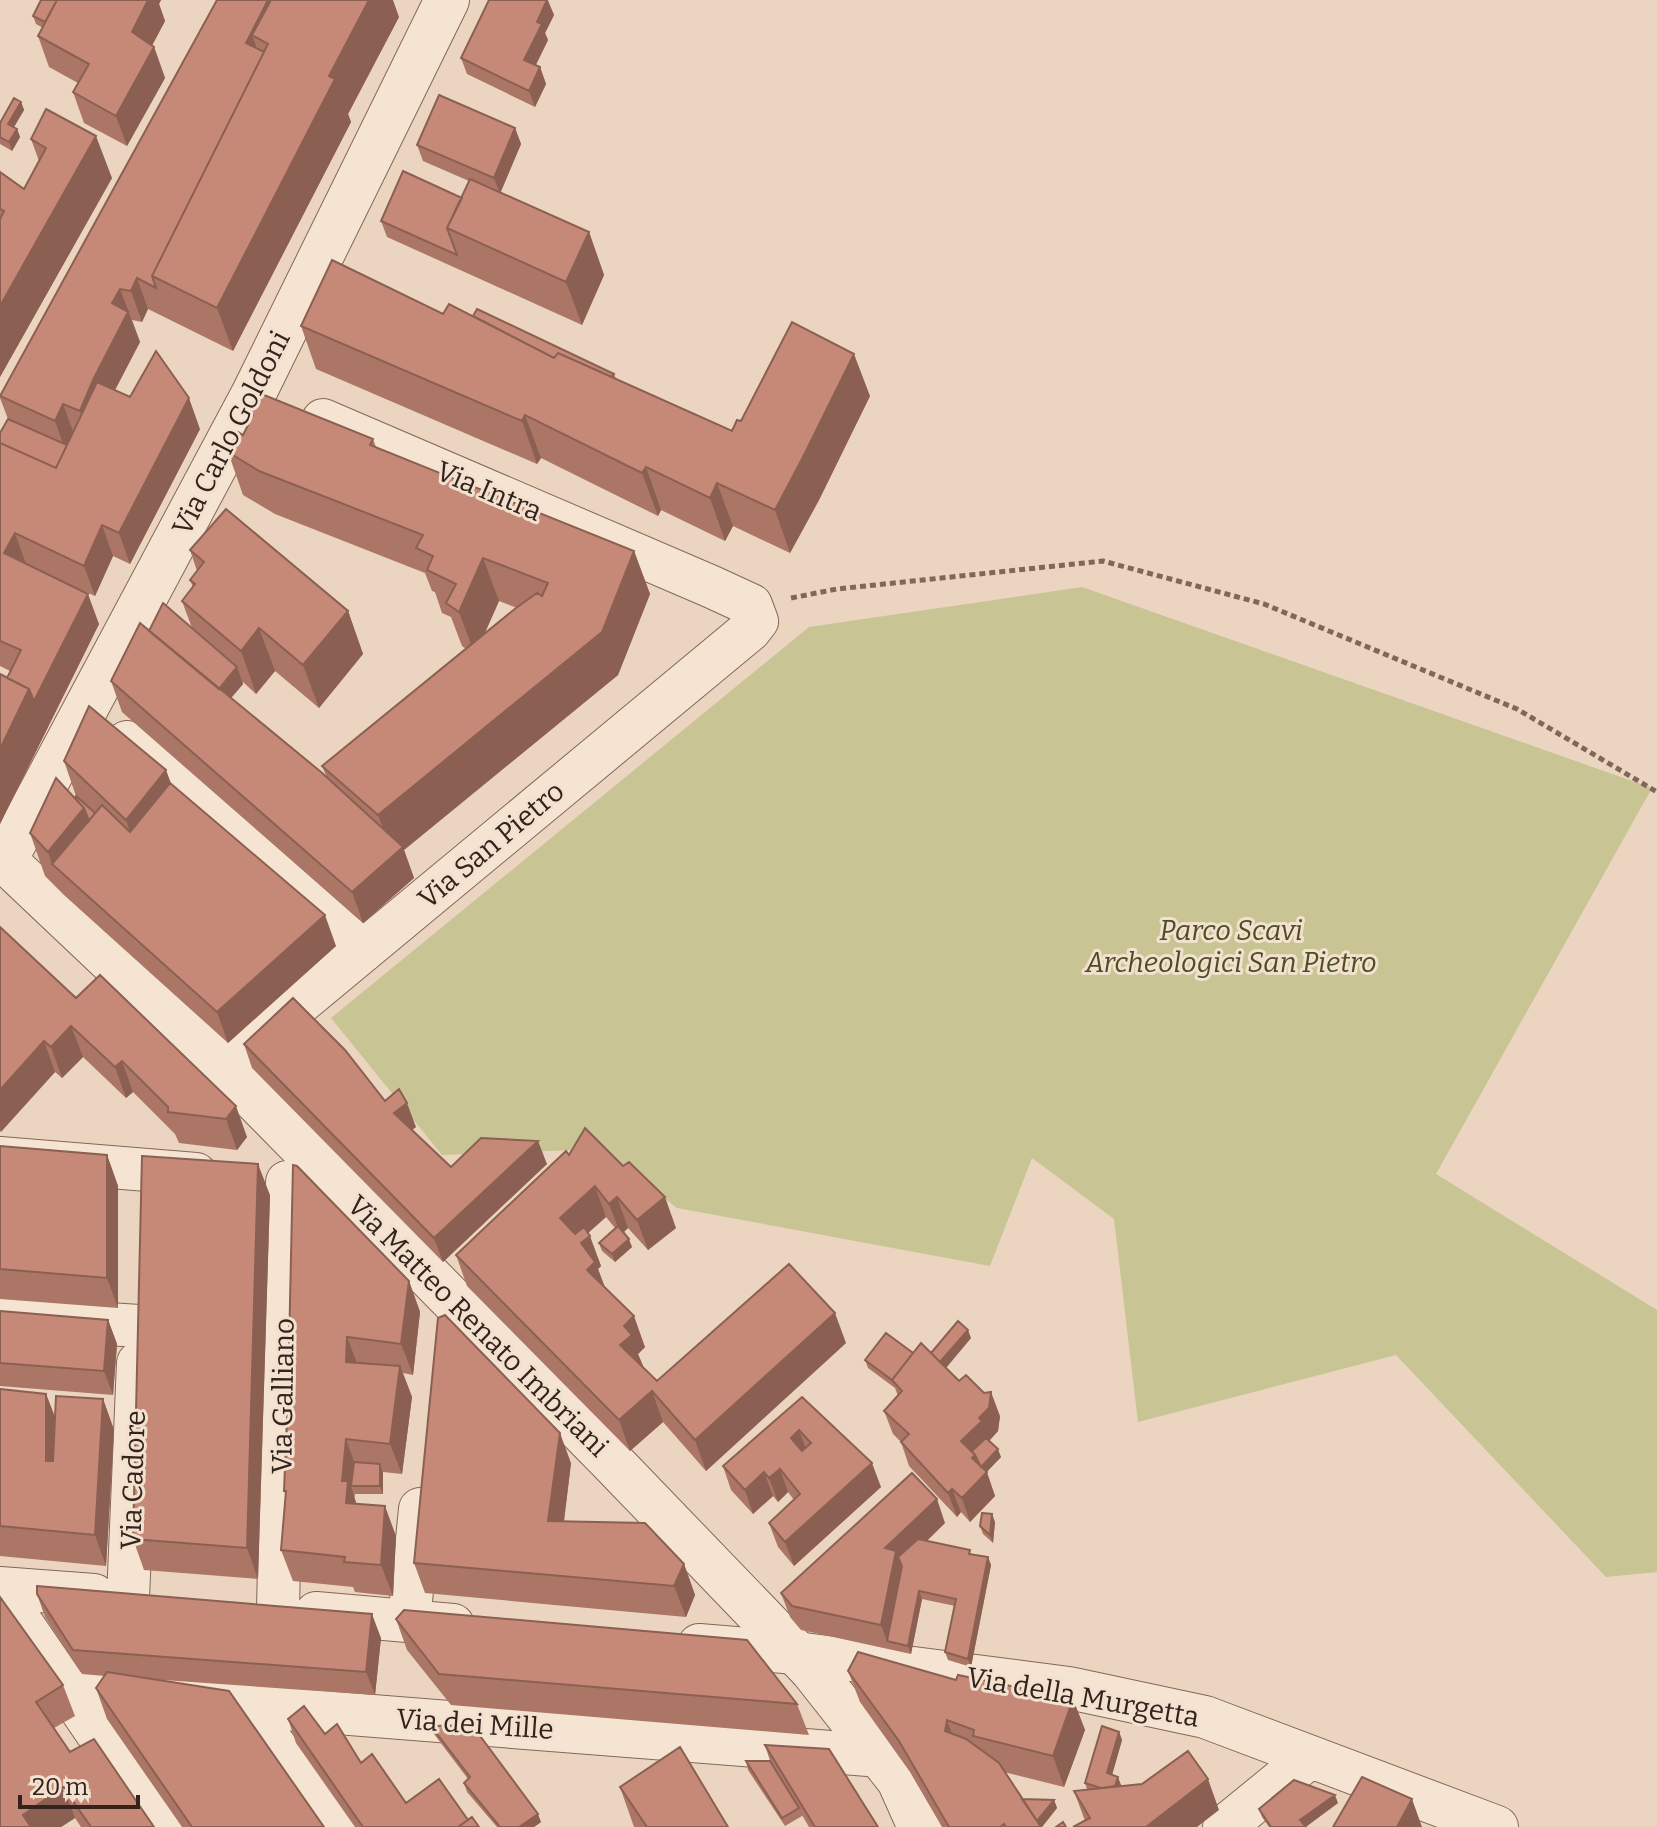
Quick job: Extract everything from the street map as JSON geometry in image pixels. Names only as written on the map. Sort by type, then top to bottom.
[{"type":"street","name":"Via Carlo Goldoni","points":[[3,858],[255,391],[447,0]]},
{"type":"street","name":"Via Intra","points":[[255,391],[698,580],[754,613]]},
{"type":"street","name":"Via San Pietro","points":[[223,1067],[750,630],[754,613]]},
{"type":"street","points":[[87,706],[363,951]]},
{"type":"street","name":"Via Matteo Renato Imbriani","points":[[3,858],[223,1067],[796,1653],[899,1780],[920,1827]]},
{"type":"street","points":[[0,1158],[144,1186],[261,1180],[341,1187]]},
{"type":"street","name":"Via Galliano","points":[[261,1180],[263,1609],[409,1621]]},
{"type":"street","points":[[437,1336],[442,1289]]},
{"type":"street","name":"Via Cadore","points":[[0,1317],[140,1311],[120,1415],[143,1599],[0,1589]]},
{"type":"street","points":[[423,1479],[409,1621],[486,1627]]},
{"type":"street","points":[[0,1589],[161,1827]]},
{"type":"street","name":"Via della Murgetta","points":[[657,1641],[796,1653],[1069,1688],[1205,1717],[1497,1827]]},
{"type":"street","name":"Via dei Mille","points":[[70,1692],[881,1756]]},
{"type":"street","points":[[246,1706],[334,1827]]},
{"type":"street","points":[[1224,1827],[1310,1757]]},
{"type":"path","points":[[754,613],[837,589],[1103,561],[1264,604],[1517,709],[1657,792]]},
{"type":"green space","name":"Parco Scavi Archeologici San Pietro","points":[[1082,587],[1652,788],[1436,1174],[1657,1310],[1657,1572],[1606,1577],[1396,1355],[1138,1422],[1114,1219],[1032,1158],[990,1266],[677,1208],[600,1149],[442,1155],[331,1018],[809,627]]},
{"type":"building","points":[[41,0],[57,0],[45,22],[33,16]]},
{"type":"building","points":[[57,0],[148,0],[132,32],[154,47],[116,116],[73,92],[89,64],[38,36]]},
{"type":"building","points":[[217,0],[268,0],[246,43],[264,52],[152,276],[156,288],[137,278],[131,291],[120,289],[112,303],[128,312],[80,411],[63,404],[55,421],[0,396]]},
{"type":"building","points":[[271,0],[369,0],[329,76],[335,79],[217,308],[152,276],[268,44],[252,35]]},
{"type":"building","points":[[489,0],[547,0],[537,22],[542,24],[524,60],[540,67],[529,91],[461,58]]},
{"type":"building","points":[[439,95],[515,128],[494,178],[417,145]]},
{"type":"building","points":[[14,98],[21,102],[8,124],[17,129],[9,142],[0,137],[0,123]]},
{"type":"building","points":[[46,109],[96,136],[0,306],[0,219],[4,211],[0,209],[0,172],[24,189],[46,148],[31,139]]},
{"type":"building","points":[[403,171],[462,198],[447,228],[457,255],[381,221]]},
{"type":"building","points":[[470,179],[589,232],[566,282],[447,228]]},
{"type":"building","points":[[332,260],[443,314],[449,304],[554,358],[558,353],[732,431],[737,420],[741,421],[792,322],[854,354],[775,510],[717,483],[710,498],[646,467],[642,473],[525,415],[522,421],[301,326]]},
{"type":"building","points":[[477,309],[614,374],[612,377],[558,353],[554,358],[473,316]]},
{"type":"building","points":[[156,351],[189,398],[119,533],[102,525],[84,566],[15,533],[4,553],[88,594],[34,701],[29,689],[7,678],[21,650],[0,641],[0,443],[56,468],[97,382],[130,397]]},
{"type":"building","points":[[259,393],[373,439],[370,445],[634,551],[602,632],[378,815],[322,766],[516,608],[537,593],[542,596],[548,583],[483,558],[459,612],[446,603],[456,584],[427,570],[433,556],[416,548],[423,535],[259,471],[228,452],[238,432],[243,435],[253,415],[248,412]]},
{"type":"building","points":[[8,419],[67,445],[56,468],[0,443],[0,433]]},
{"type":"building","points":[[226,509],[348,611],[303,665],[259,628],[241,651],[182,601],[195,584],[190,580],[204,562],[190,550]]},
{"type":"building","points":[[163,603],[237,667],[219,689],[149,631]]},
{"type":"building","points":[[140,623],[321,772],[403,847],[352,892],[111,681]]},
{"type":"building","points":[[0,674],[29,689],[0,749]]},
{"type":"building","points":[[89,706],[166,770],[126,820],[64,761]]},
{"type":"building","points":[[56,778],[84,808],[48,852],[30,833]]},
{"type":"building","points":[[170,783],[325,915],[217,1012],[52,864],[102,805],[130,832]]},
{"type":"building","points":[[75,798],[95,813],[89,821],[84,808]]},
{"type":"building","points":[[0,927],[76,998],[100,975],[236,1106],[226,1119],[168,1112],[168,1107],[122,1061],[115,1067],[71,1026],[51,1047],[44,1041],[0,1090]]},
{"type":"building","points":[[293,998],[345,1050],[385,1101],[399,1089],[407,1103],[394,1113],[451,1167],[481,1138],[538,1141],[434,1238],[244,1044]]},
{"type":"building","points":[[585,1128],[623,1166],[629,1162],[665,1197],[637,1220],[617,1197],[609,1204],[595,1186],[560,1218],[575,1234],[584,1227],[590,1236],[581,1243],[595,1262],[587,1270],[634,1316],[624,1326],[632,1335],[620,1345],[657,1381],[789,1264],[835,1313],[695,1440],[652,1391],[619,1420],[456,1255],[566,1151],[569,1155]]},
{"type":"building","points":[[0,1146],[107,1155],[107,1278],[0,1269]]},
{"type":"building","points":[[142,1156],[258,1164],[247,1548],[133,1539]]},
{"type":"building","points":[[293,1165],[409,1281],[401,1344],[347,1337],[346,1362],[400,1366],[390,1444],[346,1439],[342,1481],[348,1481],[346,1503],[385,1506],[381,1565],[344,1562],[345,1557],[281,1550],[286,1491]]},
{"type":"building","points":[[618,1226],[629,1239],[612,1254],[599,1243]]},
{"type":"building","points":[[0,1311],[108,1320],[104,1371],[0,1363]]},
{"type":"building","points":[[445,1315],[560,1433],[548,1521],[645,1523],[684,1564],[674,1586],[414,1563],[438,1318]]},
{"type":"building","points":[[958,1321],[968,1330],[940,1362],[931,1353]]},
{"type":"building","points":[[886,1333],[913,1353],[892,1380],[865,1360]]},
{"type":"building","points":[[921,1343],[959,1381],[966,1375],[984,1393],[991,1392],[989,1408],[979,1418],[982,1421],[961,1441],[975,1455],[972,1458],[987,1472],[962,1498],[952,1489],[948,1493],[901,1442],[909,1434],[884,1411],[902,1391],[892,1380]]},
{"type":"building","points":[[0,1389],[46,1394],[46,1461],[53,1461],[56,1396],[103,1399],[95,1535],[0,1526]]},
{"type":"building","points":[[802,1397],[872,1463],[785,1542],[769,1523],[800,1494],[780,1469],[769,1478],[764,1472],[745,1490],[723,1466]],"holes":[[[799,1430],[811,1443],[802,1451],[791,1438]]]},
{"type":"building","points":[[986,1438],[998,1449],[981,1467],[972,1451]]},
{"type":"building","points":[[354,1462],[380,1464],[380,1486],[351,1486]]},
{"type":"building","points":[[912,1473],[937,1499],[885,1548],[896,1551],[881,1625],[792,1606],[781,1593]]},
{"type":"building","points":[[982,1513],[992,1514],[990,1535],[980,1526]]},
{"type":"building","points":[[918,1539],[988,1557],[968,1659],[945,1652],[956,1599],[919,1591],[908,1646],[887,1641],[902,1566],[898,1557]]},
{"type":"building","points":[[37,1586],[372,1614],[366,1672],[73,1650],[37,1594]]},
{"type":"building","points":[[0,1597],[63,1685],[36,1702],[70,1752],[94,1739],[154,1827],[91,1827],[63,1787],[23,1815],[31,1827],[0,1827]]},
{"type":"building","points":[[404,1610],[747,1640],[797,1704],[439,1674],[396,1619]]},
{"type":"building","points":[[858,1652],[956,1680],[958,1675],[1073,1699],[1053,1756],[973,1736],[974,1730],[947,1720],[945,1731],[966,1739],[999,1763],[1041,1827],[1006,1827],[1004,1824],[1000,1827],[949,1827],[899,1741],[848,1671]]},
{"type":"building","points":[[107,1672],[229,1691],[324,1827],[192,1827],[96,1688]]},
{"type":"building","points":[[304,1706],[325,1734],[337,1724],[361,1763],[372,1754],[406,1803],[439,1779],[468,1820],[458,1827],[363,1827],[288,1719]]},
{"type":"building","points":[[472,1725],[538,1814],[519,1827],[500,1827],[464,1783],[470,1777],[431,1726]]},
{"type":"building","points":[[1102,1726],[1119,1732],[1107,1773],[1118,1777],[1115,1786],[1101,1788],[1085,1783]]},
{"type":"building","points":[[765,1745],[829,1749],[878,1827],[815,1827]]},
{"type":"building","points":[[680,1747],[728,1827],[647,1827],[620,1787]]},
{"type":"building","points":[[1188,1751],[1208,1779],[1146,1827],[1073,1827],[1090,1818],[1074,1791],[1142,1784]]},
{"type":"building","points":[[746,1761],[770,1761],[799,1808],[782,1818]]},
{"type":"building","points":[[1362,1777],[1412,1799],[1397,1827],[1333,1827]]},
{"type":"building","points":[[1294,1780],[1335,1795],[1300,1820],[1306,1827],[1271,1827],[1259,1809]]},
{"type":"building","points":[[1022,1799],[1054,1800],[1037,1821]]},
{"type":"building","points":[[472,1817],[479,1827],[458,1827]]}]
